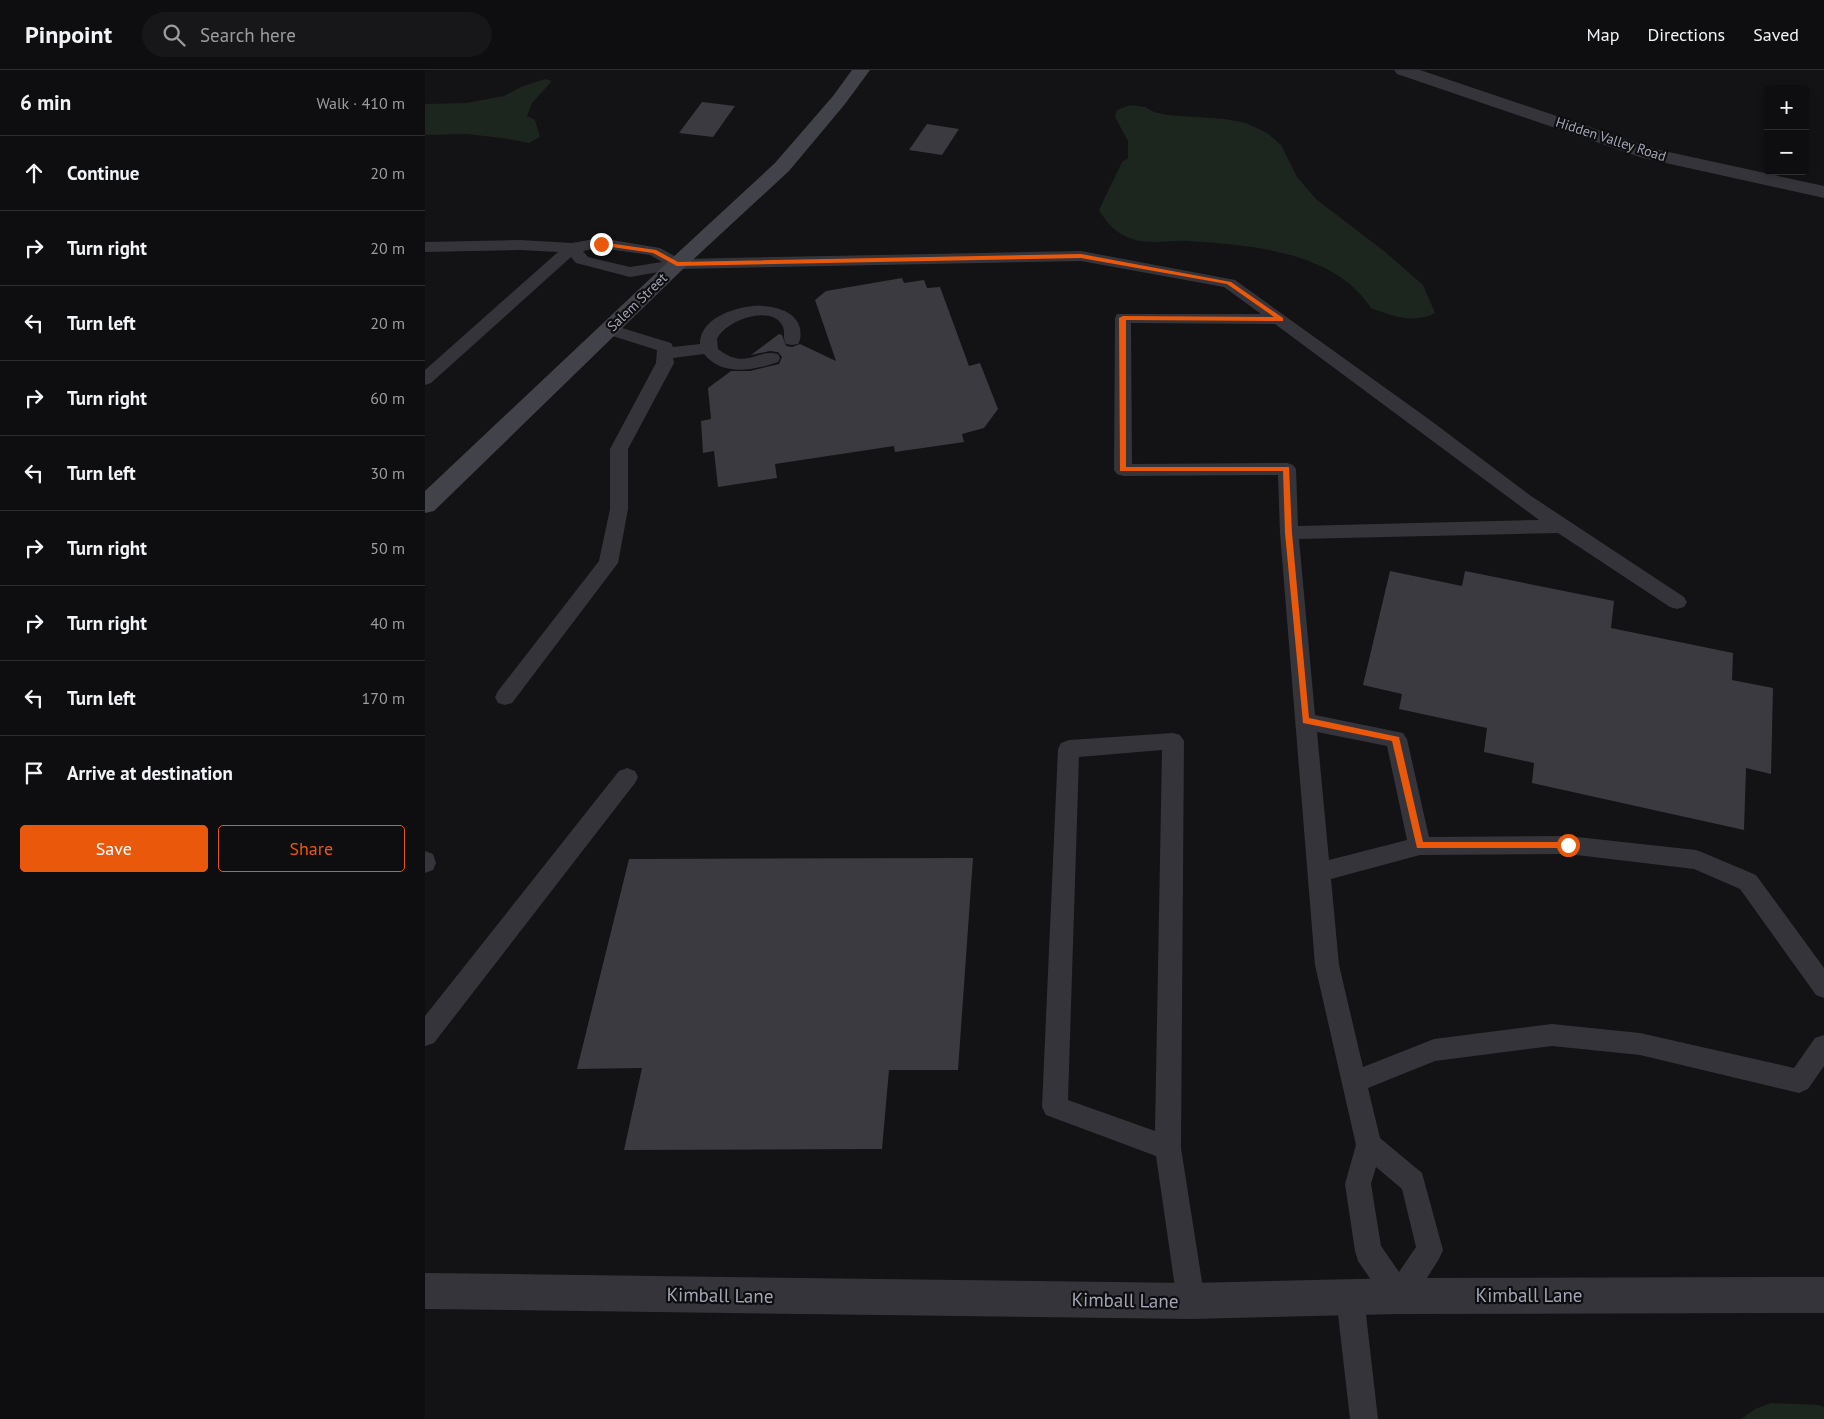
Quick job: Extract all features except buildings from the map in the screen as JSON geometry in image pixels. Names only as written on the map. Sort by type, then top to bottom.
[{"type":"main road","name":"Salem Street","points":[[425,505],[677,264],[782,167],[839,100],[861,70]]},
{"type":"street","name":"Hidden Valley Road","points":[[1403,70],[1458,82],[1650,154],[1824,192]]},
{"type":"street","name":"Kimball Lane","points":[[425,1291],[1191,1300],[1399,1296],[1824,1295]]},
{"type":"lane","points":[[425,247],[520,245],[572,248],[601,244],[654,251],[677,264]]},
{"type":"lane","points":[[572,248],[582,260],[630,272],[677,264],[1081,256],[1229,283],[1418,420],[1523,501],[1677,602]]},
{"type":"lane","points":[[425,379],[572,248]]},
{"type":"lane","points":[[772,358],[756,364],[728,362],[718,358],[707,343],[710,334],[717,325],[727,318],[740,313],[755,311],[781,315],[794,329],[792,340]]},
{"type":"lane","points":[[1281,319],[1123,318],[1123,470],[1287,469],[1289,533],[1327,965],[1369,1145],[1358,1184],[1368,1251],[1399,1296],[1429,1250],[1413,1182],[1369,1145]]},
{"type":"lane","points":[[505,698],[608,563],[619,509],[619,449],[641,405],[665,364],[665,347],[609,329]]},
{"type":"lane","points":[[665,354],[709,348]]},
{"type":"lane","points":[[1289,533],[1561,526]]},
{"type":"lane","points":[[1305,721],[1396,739],[1420,846]]},
{"type":"lane","points":[[1168,1148],[1055,1107],[1069,749],[1173,741],[1168,1148],[1191,1300]]},
{"type":"lane","points":[[425,1035],[448,1009],[627,777]]},
{"type":"lane","points":[[1319,873],[1420,846],[1568,845],[1695,860],[1748,882],[1824,987]]},
{"type":"lane","points":[[1354,1082],[1434,1050],[1551,1035],[1639,1044],[1799,1081],[1824,1046]]},
{"type":"lane","points":[[1350,1297],[1364,1419]]},
{"type":"shaded area","points":[[545,79],[552,81],[532,103],[527,116],[535,120],[540,137],[529,143],[466,134],[425,135],[425,104],[466,103],[504,96],[521,87]]},
{"type":"shaded area","points":[[1130,105],[1145,107],[1154,112],[1167,115],[1225,119],[1246,123],[1267,133],[1281,145],[1297,177],[1317,200],[1384,251],[1423,285],[1435,313],[1419,318],[1403,318],[1371,308],[1355,289],[1336,274],[1313,263],[1289,255],[1238,245],[1189,241],[1139,241],[1126,237],[1117,231],[1105,220],[1099,210],[1122,162],[1128,158],[1128,141],[1115,117],[1117,110]]},
{"type":"shaded area","points":[[1771,1403],[1819,1405],[1824,1407],[1824,1419],[1741,1419],[1755,1409]]},
{"type":"route","points":[[601,244],[654,251],[677,264],[1081,256],[1229,283],[1281,319],[1123,318],[1123,470],[1287,469],[1289,533],[1305,721],[1396,739],[1420,846],[1568,845]]}]
